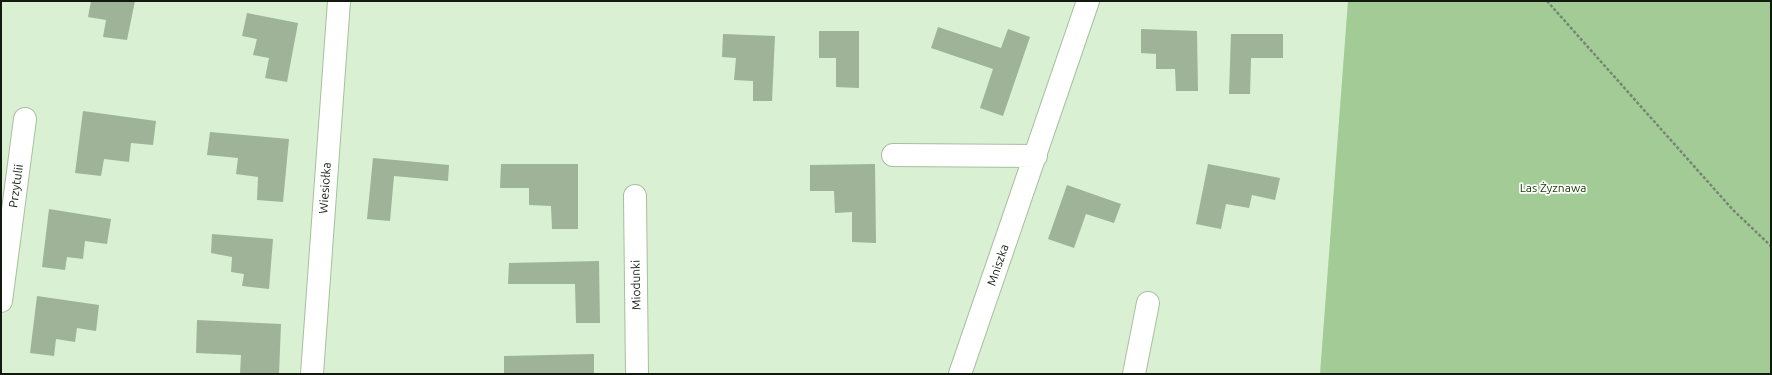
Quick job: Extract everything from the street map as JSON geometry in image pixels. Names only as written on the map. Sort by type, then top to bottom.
[{"type":"street","name":"Wiesiołka","points":[[312,374],[339,1]]},
{"type":"street","name":"Mniszka","points":[[960,374],[1088,1]]},
{"type":"street","name":"Przytulii","points":[[1,301],[25,119]]},
{"type":"street","points":[[893,155],[1036,156]]},
{"type":"street","name":"Miodunki","points":[[635,196],[637,374]]},
{"type":"street","points":[[1134,374],[1148,303]]},
{"type":"path","points":[[1547,1],[1733,210],[1771,246]]},
{"type":"green space","name":"Las Żyznawa","points":[[1348,1],[1771,1],[1771,374],[1320,374]]},
{"type":"building","points":[[91,1],[135,1],[127,40],[103,37],[106,20],[88,17]]},
{"type":"building","points":[[247,13],[298,23],[287,82],[265,78],[269,58],[253,55],[257,39],[242,36]]},
{"type":"building","points":[[938,27],[1001,48],[1008,29],[1030,37],[1003,116],[980,108],[993,69],[931,48]]},
{"type":"building","points":[[1141,29],[1197,31],[1198,91],[1176,91],[1175,69],[1156,69],[1156,54],[1141,53]]},
{"type":"building","points":[[819,31],[859,31],[859,88],[836,87],[836,58],[819,58]]},
{"type":"building","points":[[723,34],[775,36],[772,101],[753,101],[753,81],[734,80],[736,58],[722,57]]},
{"type":"building","points":[[1231,34],[1283,34],[1283,58],[1251,58],[1250,94],[1229,94]]},
{"type":"building","points":[[83,111],[156,121],[153,145],[131,143],[129,162],[104,159],[101,176],[75,173]]},
{"type":"building","points":[[210,132],[289,139],[283,202],[257,200],[258,177],[236,174],[238,158],[207,155]]},
{"type":"building","points":[[373,158],[449,165],[448,181],[394,176],[390,221],[367,219]]},
{"type":"building","points":[[501,164],[578,164],[578,229],[552,229],[551,206],[529,205],[529,188],[500,188]]},
{"type":"building","points":[[875,164],[876,243],[852,242],[852,212],[835,213],[834,191],[810,191],[810,165]]},
{"type":"building","points":[[1208,164],[1280,178],[1275,200],[1252,195],[1249,208],[1226,204],[1221,229],[1196,224]]},
{"type":"building","points":[[1067,185],[1121,204],[1114,223],[1086,214],[1074,248],[1048,239]]},
{"type":"building","points":[[49,209],[111,219],[107,244],[85,241],[83,259],[67,257],[65,270],[42,267]]},
{"type":"building","points":[[212,234],[273,239],[269,289],[242,286],[244,274],[231,272],[232,257],[211,253]]},
{"type":"building","points":[[599,261],[600,323],[576,323],[575,284],[508,284],[509,263]]},
{"type":"building","points":[[37,296],[99,305],[96,331],[77,328],[75,342],[56,339],[54,356],[30,353]]},
{"type":"building","points":[[197,320],[281,324],[279,374],[240,374],[241,355],[196,353]]},
{"type":"building","points":[[594,354],[594,374],[504,374],[504,356]]}]
